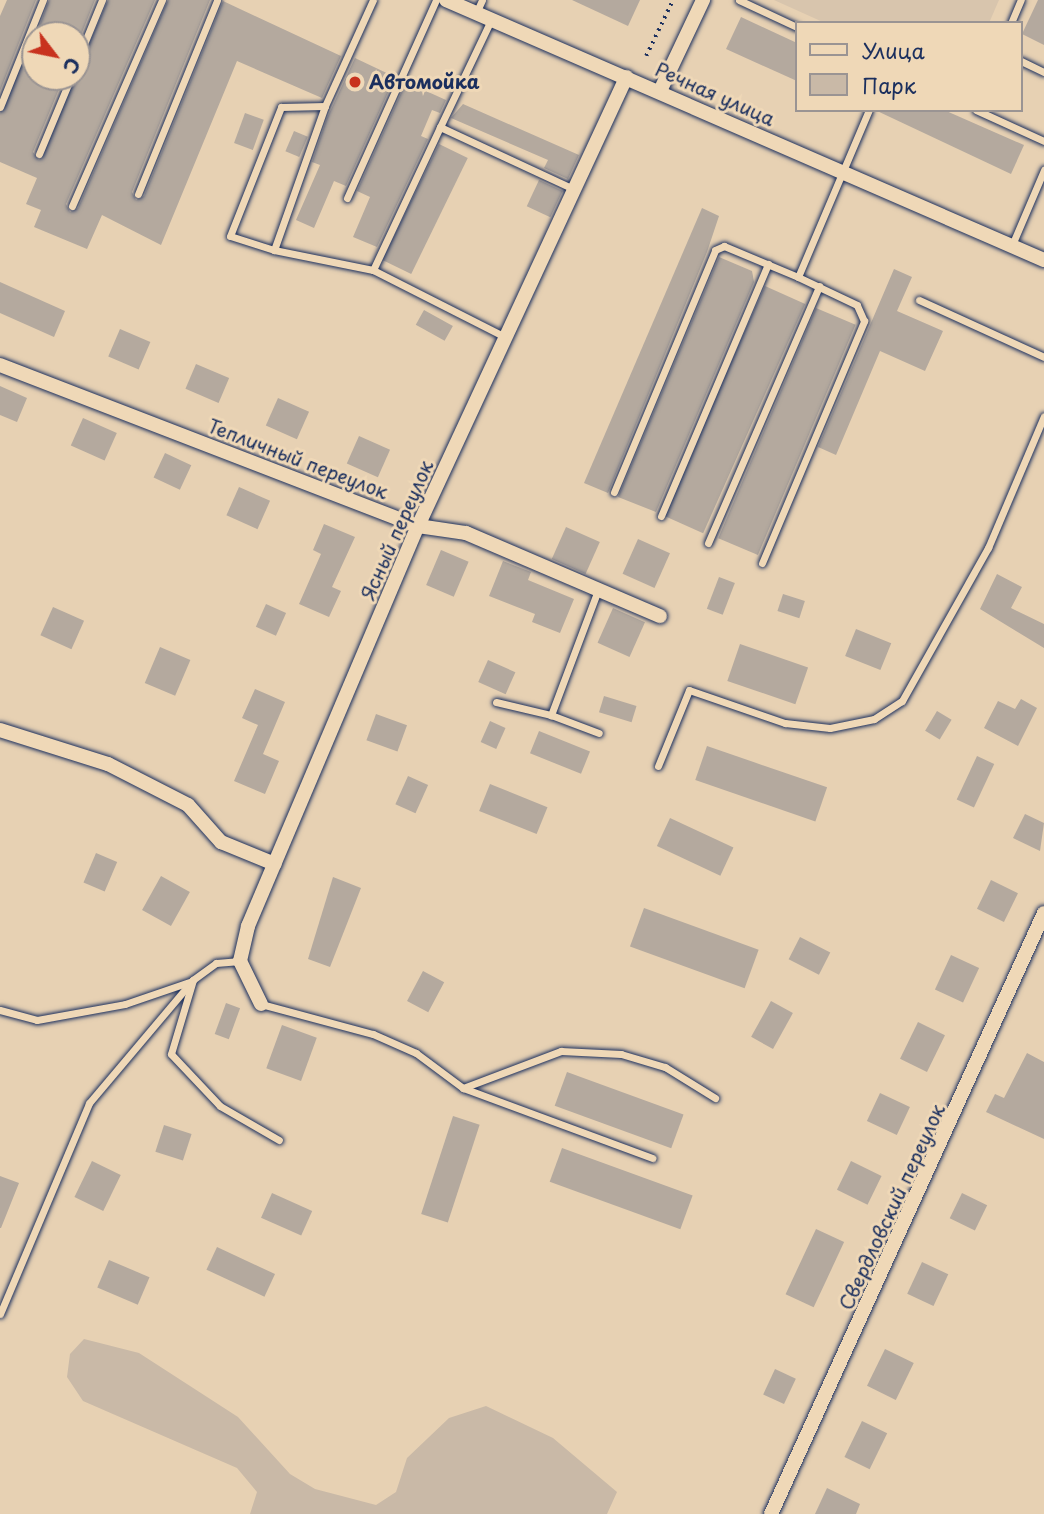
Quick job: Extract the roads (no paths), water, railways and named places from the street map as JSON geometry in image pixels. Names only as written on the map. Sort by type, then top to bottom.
[{"type":"street","name":"Речная улица","points":[[446,0],[479,7],[491,20],[626,76],[1044,260]]},
{"type":"street","points":[[660,91],[702,0]]},
{"type":"street","name":"Ясный переулок","points":[[240,961],[275,864],[418,526],[577,190],[626,76]]},
{"type":"street","name":"Тепличный переулок","points":[[0,365],[418,526],[466,533],[660,616]]},
{"type":"street","points":[[0,730],[108,764],[188,805],[221,842],[275,864]]},
{"type":"street","name":"Свердловский переулок","points":[[771,1514],[1044,914]]},
{"type":"street","points":[[240,961],[261,1004]]},
{"type":"lane","points":[[0,107],[43,0]]},
{"type":"lane","points":[[91,27],[102,0]]},
{"type":"lane","points":[[72,206],[162,0]]},
{"type":"lane","points":[[138,194],[217,0]]},
{"type":"lane","points":[[274,250],[325,106],[373,0]]},
{"type":"lane","points":[[346,198],[436,0]]},
{"type":"lane","points":[[739,0],[796,27]]},
{"type":"lane","points":[[1012,21],[1021,0]]},
{"type":"lane","points":[[373,270],[491,20]]},
{"type":"lane","points":[[1023,62],[1044,72]]},
{"type":"lane","points":[[39,154],[65,91]]},
{"type":"lane","points":[[325,106],[281,107],[230,236],[274,250],[373,270],[507,338]]},
{"type":"lane","points":[[798,277],[868,112]]},
{"type":"lane","points":[[980,112],[1044,141]]},
{"type":"lane","points":[[440,127],[577,190]]},
{"type":"lane","points":[[1012,245],[1044,170]]},
{"type":"lane","points":[[614,492],[715,250],[724,246],[819,286],[857,305],[864,321],[762,563]]},
{"type":"lane","points":[[661,516],[768,264]]},
{"type":"lane","points":[[708,542],[819,286]]},
{"type":"lane","points":[[919,300],[1044,357]]},
{"type":"lane","points":[[657,766],[689,690],[785,723],[830,728],[874,719],[902,701],[988,548],[1044,416]]},
{"type":"lane","points":[[551,715],[597,590]]},
{"type":"lane","points":[[496,702],[551,715],[599,733]]},
{"type":"lane","points":[[0,1314],[89,1102],[193,980],[216,963],[240,961]]},
{"type":"lane","points":[[0,1010],[37,1020],[125,1004],[193,980]]},
{"type":"lane","points":[[193,980],[171,1054],[220,1106],[279,1140]]},
{"type":"lane","points":[[261,1004],[373,1034],[416,1053],[463,1088],[652,1158]]},
{"type":"lane","points":[[463,1088],[561,1051],[621,1054],[665,1067],[715,1098]]},
{"type":"place","name":"Автомойка","points":[[355,82]]}]
